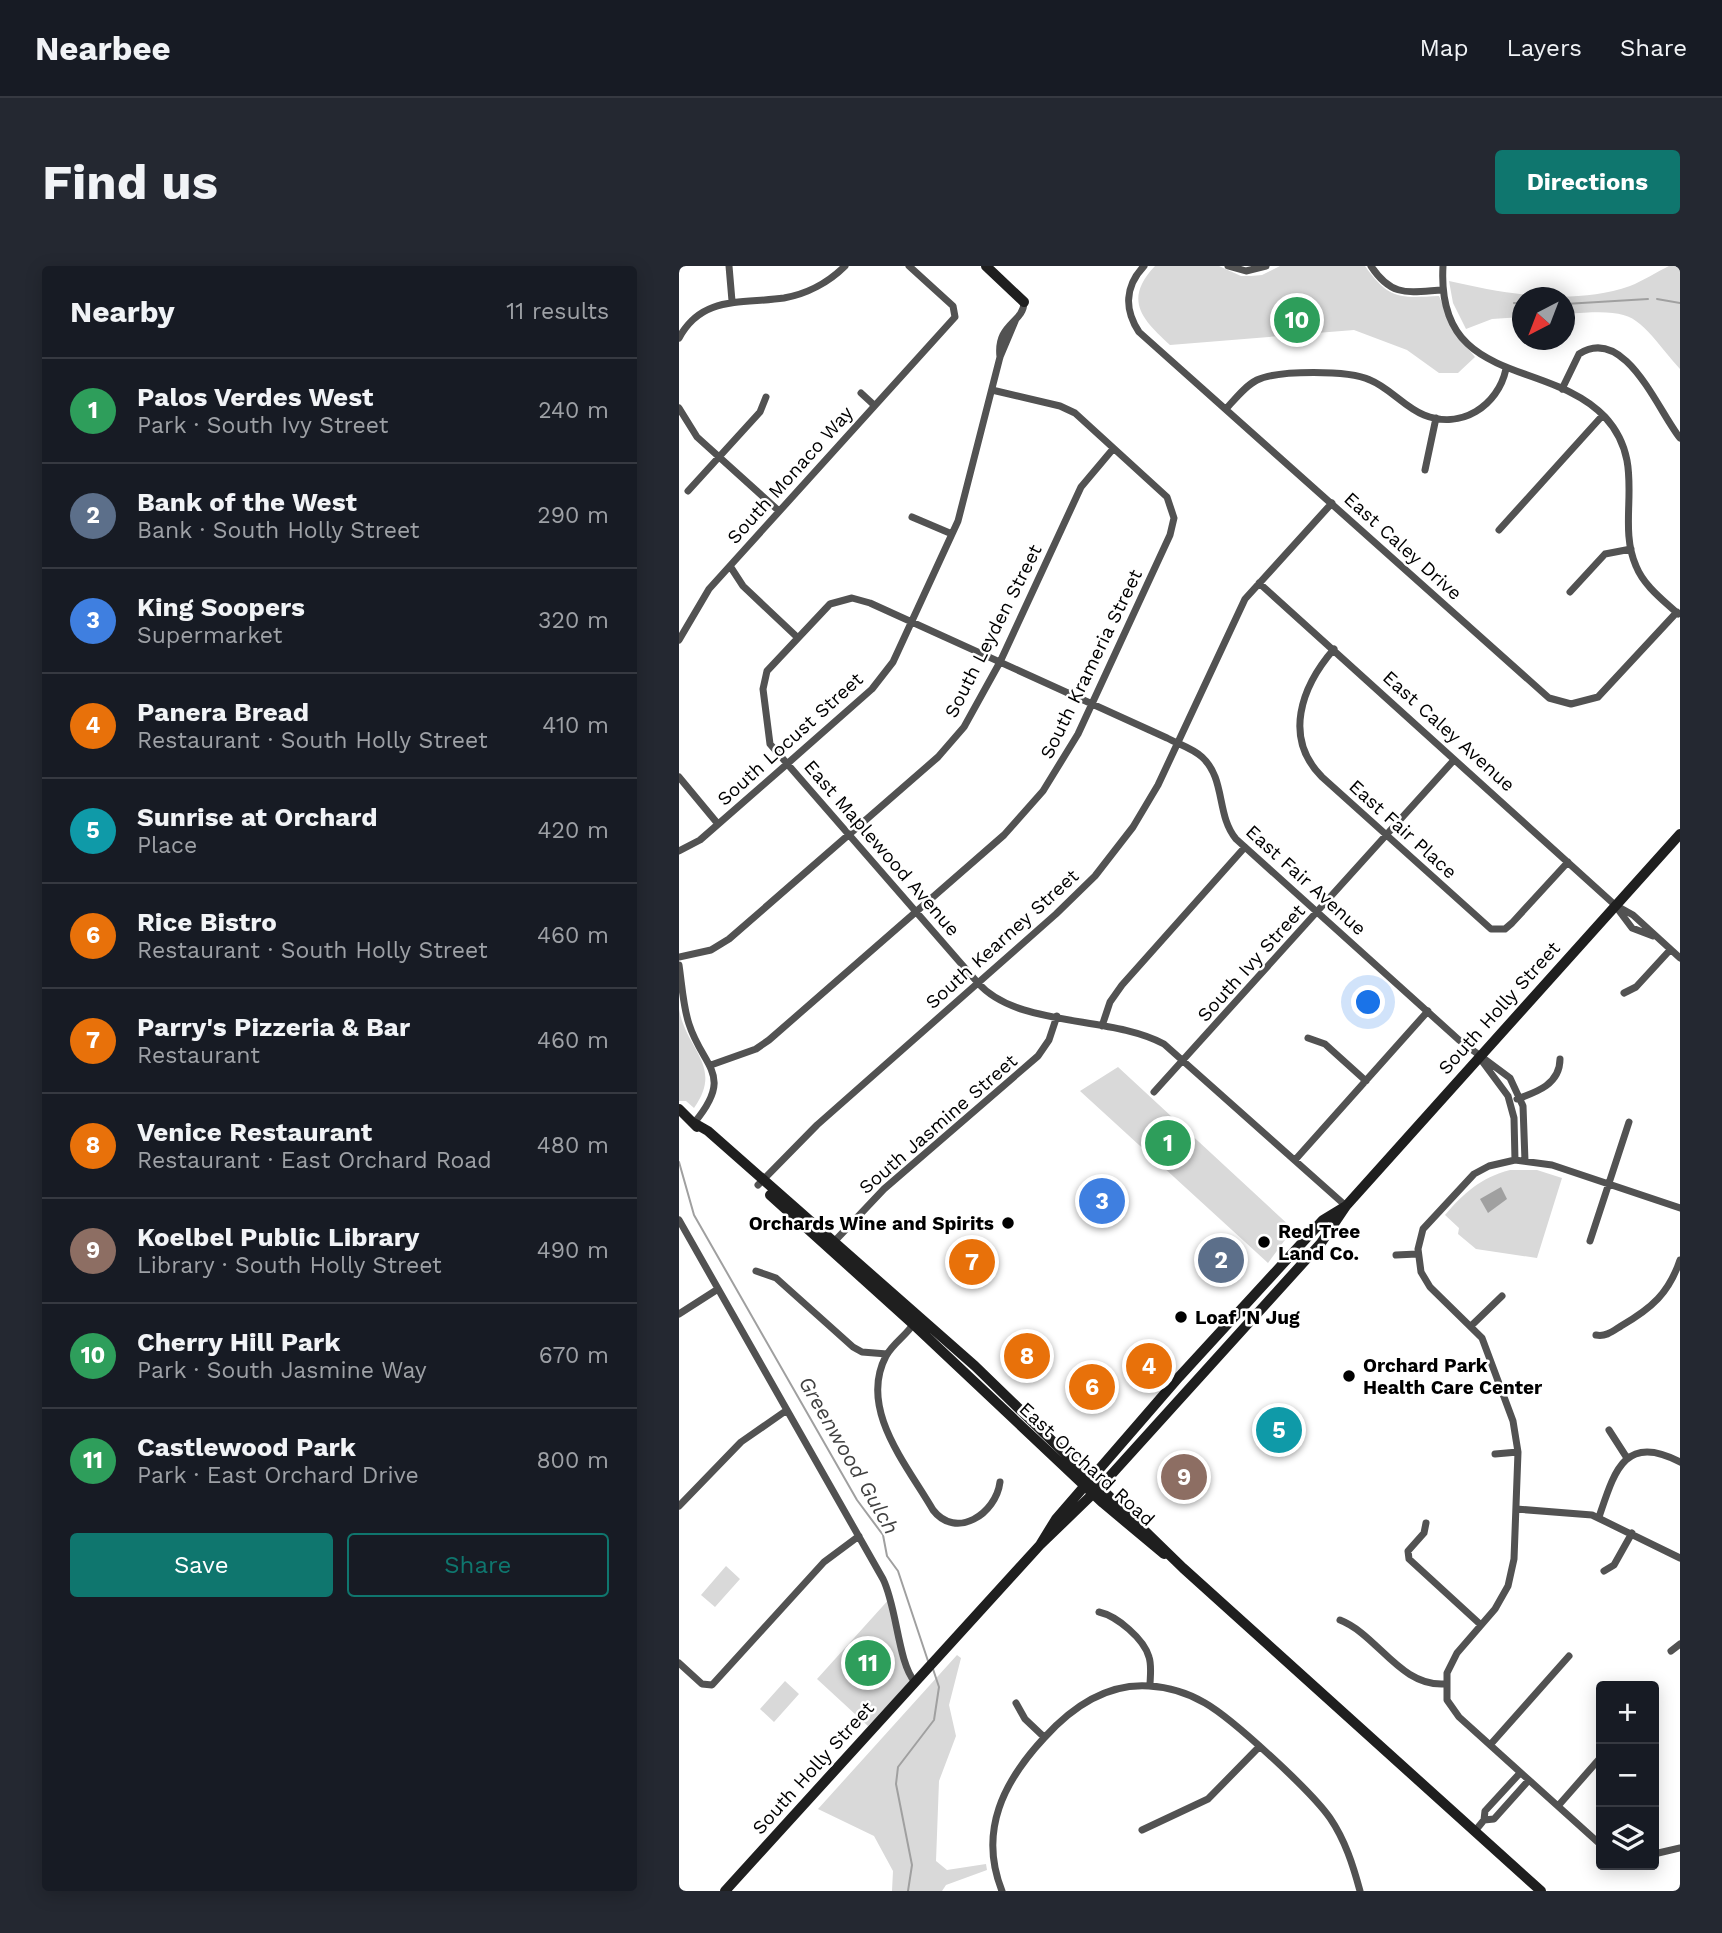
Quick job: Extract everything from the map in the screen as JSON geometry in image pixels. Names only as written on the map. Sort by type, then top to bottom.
[{"type":"main road","points":[[986,266],[1024,302]]},
{"type":"main road","name":"South Holly Street","points":[[725,1891],[1040,1545],[1056,1532],[1093,1485],[1322,1220],[1346,1206],[1680,834]]},
{"type":"main road","name":"East Orchard Road","points":[[679,1109],[916,1320],[983,1394],[1093,1485],[1136,1533],[1184,1568],[1475,1831],[1535,1889]]},
{"type":"street","points":[[729,266],[732,301]]},
{"type":"street","points":[[679,338],[698,314],[732,301],[781,298],[803,293],[829,279],[845,266]]},
{"type":"street","name":"South Monaco Way","points":[[679,640],[709,589],[956,313],[953,306],[908,266]]},
{"type":"street","name":"East Caley Drive","points":[[1144,266],[1134,279],[1128,296],[1129,314],[1139,332],[1535,687],[1556,701],[1580,704],[1598,697],[1678,614]]},
{"type":"street","points":[[1227,266],[1246,271],[1266,266]]},
{"type":"street","points":[[1371,266],[1392,289],[1409,292],[1443,290]]},
{"type":"street","points":[[1443,266],[1443,290],[1451,318],[1469,344],[1488,360],[1506,369],[1581,398],[1603,415],[1618,436],[1627,461],[1631,549],[1644,580],[1678,614]]},
{"type":"street","name":"South Locust Street","points":[[679,851],[695,843],[787,764],[878,682],[893,662],[961,513],[1000,357],[1024,302]]},
{"type":"street","points":[[1562,389],[1579,354],[1598,347],[1611,349],[1623,358],[1644,383],[1680,438]]},
{"type":"street","points":[[1226,410],[1248,386],[1261,378],[1339,373],[1370,380],[1415,410],[1436,418],[1454,419],[1481,409],[1499,392],[1506,369]]},
{"type":"street","name":"South Krameria Street","points":[[711,1065],[764,1044],[917,912],[1027,811],[1061,765],[1092,705],[1170,534],[1174,518],[1167,497],[1065,407],[992,390]]},
{"type":"street","name":"South Monaco Way","points":[[861,393],[874,405]]},
{"type":"street","points":[[688,491],[760,412],[766,397]]},
{"type":"street","points":[[679,408],[697,437],[779,511]]},
{"type":"street","points":[[1499,530],[1603,415]]},
{"type":"street","points":[[1425,470],[1436,418]]},
{"type":"street","name":"South Leyden Street","points":[[679,957],[704,952],[723,943],[850,836],[955,738],[974,712],[1000,662],[1081,487],[1113,449]]},
{"type":"street","name":"South Kearney Street","points":[[760,1182],[817,1125],[1077,895],[1109,859],[1144,809],[1178,743],[1242,604],[1332,503]]},
{"type":"street","points":[[912,517],[952,534]]},
{"type":"street","points":[[1570,592],[1605,554],[1631,549]]},
{"type":"street","name":"South Monaco Way","points":[[730,566],[743,586],[797,637]]},
{"type":"street","name":"East Caley Avenue","points":[[1259,583],[1615,905],[1633,915],[1680,958]]},
{"type":"street","name":"East Fair Avenue","points":[[797,637],[825,608],[846,599],[863,600],[1196,752],[1216,780],[1224,821],[1245,847],[1479,1056],[1503,1071],[1521,1098]]},
{"type":"street","name":"East Maplewood Avenue","points":[[797,637],[767,671],[763,689],[768,739],[978,984],[1005,1005],[1156,1040],[1184,1060],[1346,1206]]},
{"type":"street","name":"East Fair Place","points":[[1334,649],[1318,670],[1303,701],[1298,721],[1301,746],[1314,770],[1491,929],[1499,931],[1512,923],[1567,862]]},
{"type":"street","name":"South Ivy Street","points":[[1154,1092],[1454,760]]},
{"type":"street","points":[[679,777],[718,824]]},
{"type":"street","points":[[1102,1026],[1110,1002],[1122,985],[1245,847]]},
{"type":"street","points":[[1623,993],[1636,987],[1670,950]]},
{"type":"street","points":[[679,965],[689,1025],[711,1065],[713,1081],[711,1099],[694,1123]]},
{"type":"street","points":[[1295,1160],[1428,1011]]},
{"type":"street","name":"South Jasmine Street","points":[[831,1245],[884,1189],[1031,1062],[1046,1045],[1057,1016]]},
{"type":"street","points":[[1307,1038],[1325,1044],[1366,1081]]},
{"type":"street","name":"East Fair Avenue","points":[[1479,1056],[1505,1090],[1510,1101],[1514,1118],[1515,1160]]},
{"type":"street","points":[[1510,1101],[1547,1085],[1559,1071],[1560,1059]]},
{"type":"street","points":[[1521,1098],[1525,1161]]},
{"type":"street","points":[[1590,1241],[1629,1122]]},
{"type":"street","points":[[1596,1840],[1454,1712],[1447,1700],[1445,1684],[1452,1660],[1500,1601],[1508,1586],[1513,1568],[1518,1452],[1513,1421],[1486,1345],[1472,1325],[1425,1280],[1417,1254],[1425,1225],[1460,1185],[1481,1169],[1515,1160],[1552,1165],[1680,1208]]},
{"type":"street","points":[[679,1220],[889,1590],[907,1671],[918,1679]]},
{"type":"street","points":[[1397,1255],[1417,1254]]},
{"type":"street","points":[[1596,1335],[1607,1334],[1656,1303],[1670,1286],[1680,1260]]},
{"type":"street","points":[[756,1271],[776,1278],[853,1347],[862,1352],[887,1354]]},
{"type":"street","points":[[679,1314],[718,1289]]},
{"type":"street","points":[[1472,1325],[1502,1296]]},
{"type":"street","points":[[916,1320],[887,1354],[878,1394],[881,1420],[936,1514],[951,1523],[969,1522],[994,1500],[1000,1482]]},
{"type":"street","points":[[679,1506],[741,1442],[787,1410]]},
{"type":"street","points":[[1609,1430],[1627,1458]]},
{"type":"street","points":[[1599,1517],[1615,1471],[1627,1458],[1654,1451],[1680,1462]]},
{"type":"street","points":[[1495,1454],[1518,1452]]},
{"type":"street","points":[[1516,1509],[1572,1511],[1599,1517],[1680,1558]]},
{"type":"street","points":[[1426,1522],[1424,1533],[1404,1554],[1481,1625]]},
{"type":"street","points":[[1604,1571],[1614,1565],[1632,1533]]},
{"type":"street","points":[[679,1663],[702,1684],[710,1686],[824,1562],[859,1536]]},
{"type":"street","points":[[1099,1612],[1112,1617],[1143,1645],[1151,1666],[1150,1686]]},
{"type":"street","points":[[1340,1620],[1363,1633],[1414,1678],[1426,1683],[1445,1684]]},
{"type":"street","points":[[1671,1651],[1680,1644]]},
{"type":"street","points":[[1490,1745],[1569,1656]]},
{"type":"street","points":[[1002,1891],[993,1854],[996,1811],[1010,1778],[1068,1712],[1095,1696],[1120,1688],[1150,1686],[1186,1693],[1207,1704],[1258,1748],[1329,1817],[1346,1848],[1360,1891]]},
{"type":"street","points":[[1016,1703],[1025,1720],[1044,1737]]},
{"type":"street","points":[[1142,1830],[1208,1799],[1258,1748]]},
{"type":"street","points":[[1558,1806],[1596,1763]]},
{"type":"street","points":[[1475,1831],[1484,1820],[1485,1811],[1520,1773]]},
{"type":"street","points":[[1484,1820],[1493,1819],[1529,1780]]},
{"type":"street","points":[[1659,1853],[1680,1848]]},
{"type":"shaded area","points":[[1155,266],[1219,266],[1241,276],[1251,276],[1262,275],[1280,266],[1365,266],[1381,285],[1396,294],[1414,297],[1439,296],[1456,334],[1475,357],[1458,373],[1439,373],[1407,350],[1354,330],[1170,345],[1145,318],[1138,299],[1145,278]]},
{"type":"shaded area","points":[[1669,266],[1680,266],[1680,369],[1643,326],[1633,319],[1608,312],[1575,313],[1575,296],[1608,292],[1640,282]]},
{"type":"shaded area","points":[[1449,281],[1512,293],[1512,318],[1492,319],[1466,329],[1453,303]]},
{"type":"shaded area","points":[[679,1009],[704,1069],[702,1093],[694,1108],[686,1101],[679,1101]]},
{"type":"shaded area","points":[[1118,1067],[1293,1229],[1268,1263],[1080,1091]]},
{"type":"shaded area","points":[[1510,1170],[1537,1170],[1562,1178],[1537,1258],[1476,1249],[1458,1234],[1459,1228],[1445,1215],[1473,1187]]},
{"type":"shaded area","points":[[1501,1187],[1507,1199],[1488,1213],[1480,1199]]},
{"type":"shaded area","points":[[726,1566],[740,1579],[715,1607],[701,1595]]},
{"type":"shaded area","points":[[891,1597],[912,1679],[868,1726],[817,1679]]},
{"type":"shaded area","points":[[957,1655],[961,1658],[949,1705],[956,1736],[939,1781],[936,1861],[947,1870],[986,1864],[987,1870],[946,1885],[942,1891],[892,1891],[893,1871],[874,1836],[818,1809]]},
{"type":"shaded area","points":[[785,1681],[799,1694],[774,1722],[760,1709]]},
{"type":"waterway","points":[[1575,303],[1648,299]]},
{"type":"waterway","points":[[1657,299],[1680,303]]},
{"type":"waterway","name":"Greenwood Gulch","points":[[679,1162],[694,1215],[857,1500],[883,1535],[887,1556],[898,1571],[928,1661]]},
{"type":"waterway","name":"Greenwood Gulch","points":[[908,1891],[912,1865],[896,1784],[898,1767],[934,1720],[939,1687],[933,1669]]},
{"type":"place","name":"Cherry Hill Park","points":[[1297,320]]},
{"type":"place","name":"Palos Verdes West","points":[[1168,1143]]},
{"type":"place","name":"King Soopers","points":[[1102,1201]]},
{"type":"place","name":"Orchards Wine and Spirits","points":[[1008,1223]]},
{"type":"place","name":"Red Tree Land Co.","points":[[1264,1242]]},
{"type":"place","name":"Bank of the West","points":[[1221,1260]]},
{"type":"place","name":"Parry's Pizzeria & Bar","points":[[972,1262]]},
{"type":"place","name":"Loaf 'N Jug","points":[[1181,1317]]},
{"type":"place","name":"Venice Restaurant","points":[[1027,1356]]},
{"type":"place","name":"Panera Bread","points":[[1149,1366]]},
{"type":"place","name":"Orchard Park Health Care Center","points":[[1349,1376]]},
{"type":"place","name":"Rice Bistro","points":[[1092,1387]]},
{"type":"place","name":"Sunrise at Orchard","points":[[1279,1430]]},
{"type":"place","name":"Koelbel Public Library","points":[[1184,1477]]},
{"type":"place","name":"Castlewood Park","points":[[868,1663]]}]
